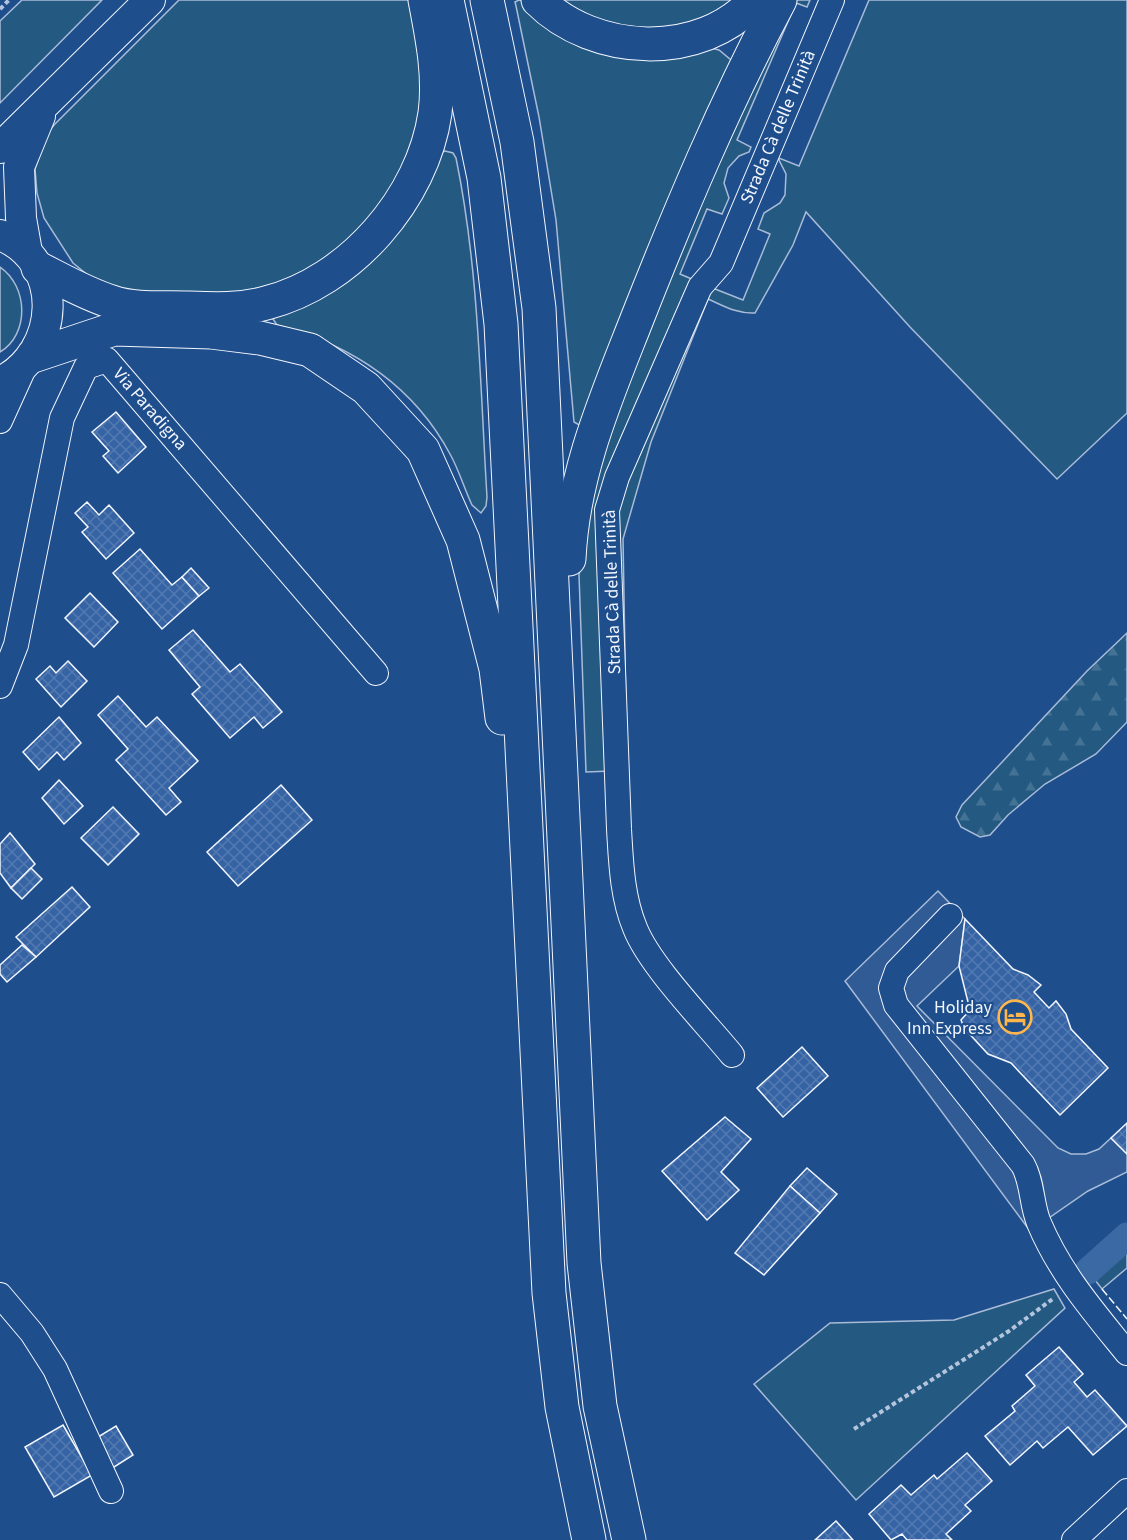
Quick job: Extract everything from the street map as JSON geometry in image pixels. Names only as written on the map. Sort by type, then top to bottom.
[{"type":"highway","points":[[32,260],[119,304],[237,309],[277,300],[326,276],[358,251],[385,222],[407,188],[425,150],[435,113],[437,84],[435,53],[425,0]]},
{"type":"highway","points":[[447,0],[484,178],[501,324],[551,1322],[565,1425],[589,1540]]},
{"type":"highway","points":[[486,0],[517,142],[536,279],[589,1322],[605,1436],[629,1540]]},
{"type":"highway","points":[[538,0],[566,22],[594,36],[623,42],[653,43],[693,39],[717,31],[737,18],[755,0]]},
{"type":"highway","points":[[563,802],[572,722],[569,554],[583,466],[604,404],[690,188],[729,100],[780,0]]},
{"type":"highway","points":[[29,361],[114,329],[211,332],[260,338],[310,350],[366,388],[423,450],[463,540],[496,669],[533,978]]},
{"type":"street","points":[[0,148],[150,0]]},
{"type":"street","name":"Strada Cà delle Trinità","points":[[732,1056],[657,963],[636,931],[630,915],[621,865],[607,510],[617,477],[700,287],[721,263],[832,0]]},
{"type":"street","points":[[0,421],[46,328],[48,297],[32,260],[21,218],[19,167],[46,102]]},
{"type":"street","points":[[0,235],[32,260]]},
{"type":"street","name":"Via Paradigna","points":[[0,686],[16,645],[62,418],[86,367],[107,360],[376,673]]},
{"type":"street","points":[[0,382],[29,361]]},
{"type":"street","points":[[950,916],[897,971],[892,982],[893,996],[902,1014],[1023,1165],[1030,1181],[1038,1221],[1071,1284],[1127,1353]]},
{"type":"street","points":[[0,1295],[32,1333],[55,1369],[111,1491]]},
{"type":"street","points":[[1074,1540],[1127,1491]]},
{"type":"path","points":[[0,9],[9,0]]},
{"type":"path","points":[[854,1429],[1020,1324],[1071,1284]]},
{"type":"green space","points":[[22,0],[102,0],[0,103],[0,21]]},
{"type":"green space","points":[[179,0],[413,0],[423,86],[414,143],[386,199],[329,260],[256,293],[139,293],[94,280],[73,263],[44,218],[37,193],[35,169],[47,134]]},
{"type":"green space","points":[[519,0],[719,50],[731,60],[581,426],[574,422],[556,220],[539,117],[515,2]]},
{"type":"green space","points":[[553,0],[739,0],[704,25],[620,31]]},
{"type":"green space","points":[[790,0],[810,0],[807,7],[796,3],[737,140],[751,147],[749,152],[739,156],[728,168],[724,183],[729,198],[722,214],[707,209],[680,274],[694,280],[617,457],[611,771],[586,772],[579,575],[589,491],[665,274]]},
{"type":"green space","points":[[869,0],[1127,0],[1127,413],[1057,479],[910,327],[806,212],[793,245],[755,313],[736,311],[708,299],[651,442],[623,539],[628,826],[612,512],[710,287],[743,300],[770,234],[758,229],[764,213],[780,203],[785,195],[786,174],[779,158],[799,166]]},
{"type":"green space","points":[[445,151],[453,153],[456,158],[470,242],[487,497],[486,506],[481,513],[472,505],[453,460],[435,429],[399,388],[355,356],[304,333],[277,325],[273,319],[440,153]]},
{"type":"green space","points":[[0,267],[16,286],[22,310],[17,334],[0,352]]},
{"type":"green space","points":[[1127,633],[1127,722],[1096,754],[1045,784],[1008,815],[990,835],[980,837],[961,827],[956,817],[962,805],[1087,671]]},
{"type":"green space","points":[[1127,1250],[1127,1268],[1102,1289],[1095,1280]]},
{"type":"green space","points":[[1054,1289],[1065,1308],[856,1500],[754,1384],[830,1323],[954,1320]]},
{"type":"shaded area","points":[[938,891],[965,919],[959,966],[917,1006],[1058,1148],[1071,1154],[1086,1154],[1099,1149],[1111,1138],[1127,1154],[1127,1172],[1088,1191],[1030,1231],[845,981]]},
{"type":"building","points":[[116,412],[146,447],[118,473],[103,456],[109,451],[92,432]]},
{"type":"building","points":[[87,502],[99,515],[109,505],[134,533],[106,559],[82,532],[88,527],[75,513]]},
{"type":"building","points":[[140,549],[172,585],[182,577],[199,596],[162,629],[113,573]]},
{"type":"building","points":[[191,568],[209,588],[199,596],[182,577]]},
{"type":"building","points":[[90,593],[118,622],[94,647],[65,618]]},
{"type":"building","points":[[193,630],[230,672],[240,664],[282,712],[263,728],[254,717],[230,738],[192,694],[200,687],[169,650]]},
{"type":"building","points":[[68,661],[87,681],[61,707],[36,679],[50,666],[56,673]]},
{"type":"building","points":[[118,696],[146,727],[157,717],[198,761],[169,788],[181,802],[166,815],[116,760],[128,749],[98,715]]},
{"type":"building","points":[[59,717],[81,743],[64,760],[57,752],[39,770],[23,752]]},
{"type":"building","points":[[59,780],[83,806],[64,824],[42,798]]},
{"type":"building","points":[[281,785],[312,820],[238,886],[207,852]]},
{"type":"building","points":[[113,807],[139,834],[108,865],[81,838]]},
{"type":"building","points":[[10,833],[35,864],[11,888],[0,873],[0,844]]},
{"type":"building","points":[[31,868],[42,879],[22,899],[11,888]]},
{"type":"building","points":[[72,887],[90,907],[36,957],[16,937]]},
{"type":"building","name":"Holiday Inn Express","points":[[965,919],[1013,969],[1028,975],[1041,985],[1034,992],[1049,1008],[1056,1001],[1066,1014],[1071,1029],[1108,1068],[1060,1115],[1011,1063],[988,1054],[964,1028],[961,1020],[970,1010],[959,966]]},
{"type":"building","points":[[22,945],[36,957],[7,982],[0,974],[0,965]]},
{"type":"building","points":[[802,1047],[828,1076],[783,1117],[757,1088]]},
{"type":"building","points":[[725,1117],[751,1139],[721,1172],[739,1190],[707,1220],[662,1171]]},
{"type":"building","points":[[1127,1123],[1127,1154],[1111,1138]]},
{"type":"building","points":[[807,1168],[837,1194],[820,1213],[790,1186]]},
{"type":"building","points":[[790,1186],[820,1213],[764,1275],[735,1253]]},
{"type":"building","points":[[1059,1347],[1083,1374],[1074,1382],[1087,1397],[1095,1390],[1127,1426],[1093,1455],[1068,1427],[1043,1448],[1037,1441],[1010,1465],[985,1436],[1015,1411],[1012,1406],[1035,1386],[1026,1375]]},
{"type":"building","points":[[63,1425],[92,1475],[54,1497],[25,1447]]},
{"type":"building","points":[[116,1426],[133,1455],[111,1469],[93,1440]]},
{"type":"building","points":[[967,1453],[992,1481],[965,1505],[971,1511],[946,1534],[952,1540],[907,1540],[902,1534],[891,1540],[869,1514],[901,1485],[911,1495],[934,1475],[937,1479]]},
{"type":"building","points":[[836,1521],[853,1540],[815,1540]]},
{"type":"waterway","points":[[1088,1271],[1127,1236]]},
{"type":"fence","points":[[1102,1289],[1127,1319]]},
{"type":"place","name":"Holiday Inn Express","points":[[1015,1017]]}]
